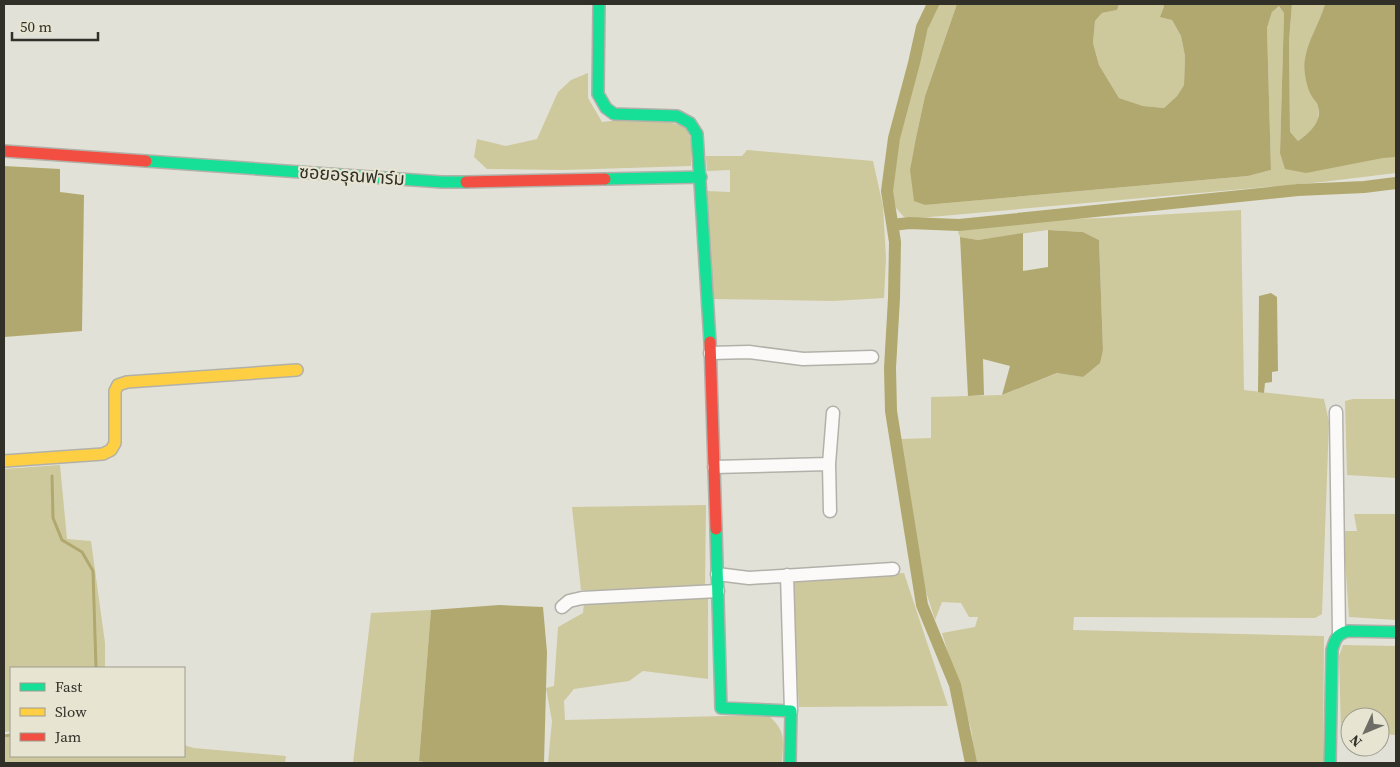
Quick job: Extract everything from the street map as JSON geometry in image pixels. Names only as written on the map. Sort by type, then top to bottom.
[{"type":"street","points":[[599,4],[598,94],[606,108],[614,114],[677,116],[690,123],[697,134],[710,353],[721,708],[791,711]]},
{"type":"street","name":"ซอยอรุณฟาร์ม","points":[[4,151],[442,182],[700,177]]},
{"type":"street","points":[[710,353],[749,352],[803,359],[872,357]]},
{"type":"street","points":[[4,461],[103,454],[111,450],[115,444],[115,391],[118,386],[127,382],[296,370]]},
{"type":"street","points":[[1330,763],[1332,650],[1339,633],[1336,412]]},
{"type":"street","points":[[830,511],[828,464],[833,413]]},
{"type":"street","points":[[714,467],[828,464]]},
{"type":"street","points":[[717,574],[749,578],[893,569]]},
{"type":"street","points":[[787,575],[791,711],[790,763]]},
{"type":"street","points":[[562,607],[569,602],[582,598],[718,591]]},
{"type":"street","points":[[1339,633],[1354,631],[1396,632]]},
{"type":"shaded area","points":[[936,4],[957,4],[925,96],[917,133],[914,200],[925,205],[1248,176],[1271,170],[1267,28],[1272,12],[1279,6],[1284,13],[1280,153],[1396,157],[1396,173],[1322,182],[919,218],[904,217],[896,208],[892,192],[894,156]]},
{"type":"shaded area","points":[[957,4],[1119,4],[1117,10],[1102,13],[1095,21],[1093,43],[1099,65],[1119,98],[1143,106],[1164,108],[1177,96],[1184,85],[1185,56],[1181,36],[1172,20],[1160,17],[1164,7],[1163,4],[1292,4],[1289,41],[1290,132],[1298,141],[1310,131],[1319,117],[1317,103],[1307,85],[1304,63],[1325,4],[1396,4],[1396,157],[1306,173],[1285,169],[1280,153],[1284,13],[1279,6],[1272,12],[1267,28],[1271,170],[1248,176],[925,205],[914,201],[910,170],[925,96]]},
{"type":"shaded area","points":[[1119,4],[1163,4],[1181,36],[1185,56],[1184,85],[1177,96],[1164,108],[1143,106],[1119,98],[1099,65],[1093,43],[1095,21],[1102,13],[1117,10]]},
{"type":"shaded area","points":[[1292,4],[1325,4],[1322,17],[1312,37],[1310,93],[1319,107],[1318,121],[1310,133],[1298,141],[1290,133],[1289,41]]},
{"type":"shaded area","points":[[588,73],[588,98],[602,122],[645,120],[666,122],[686,127],[691,140],[691,166],[563,170],[487,169],[474,157],[477,139],[506,146],[537,139],[558,92],[571,80]]},
{"type":"shaded area","points":[[747,150],[873,161],[883,206],[886,258],[884,298],[833,301],[713,299],[706,191],[730,192],[730,170],[707,171],[706,156],[742,156]]},
{"type":"shaded area","points":[[4,166],[60,169],[60,192],[84,195],[82,331],[4,337]]},
{"type":"shaded area","points":[[1241,210],[1244,390],[1324,399],[1329,422],[1322,614],[1315,618],[1074,617],[1073,630],[1324,636],[1323,763],[976,763],[971,729],[942,633],[975,627],[978,617],[969,617],[961,603],[942,602],[935,620],[923,582],[901,439],[931,438],[931,397],[1002,395],[1058,373],[1083,377],[1103,350],[1099,240],[1083,232],[1048,230],[978,240],[960,237],[958,232],[966,226],[1025,220],[1103,218]]},
{"type":"shaded area","points":[[1048,230],[1083,232],[1099,240],[1103,350],[1100,363],[1083,377],[1057,373],[1002,395],[1010,366],[983,359],[984,395],[968,396],[960,237],[978,240],[1023,233],[1023,271],[1048,267]]},
{"type":"shaded area","points":[[1271,293],[1277,297],[1278,371],[1272,372],[1272,382],[1265,383],[1264,393],[1258,392],[1259,296]]},
{"type":"shaded area","points":[[1353,399],[1396,399],[1396,478],[1347,475],[1345,401]]},
{"type":"shaded area","points":[[60,465],[67,539],[91,541],[105,643],[105,667],[10,667],[10,731],[4,732],[4,469]]},
{"type":"shaded area","points":[[706,505],[705,588],[602,592],[581,590],[572,507]]},
{"type":"shaded area","points":[[1354,514],[1396,514],[1396,620],[1349,617],[1343,531],[1357,531]]},
{"type":"shaded area","points":[[904,573],[948,706],[799,707],[791,580]]},
{"type":"shaded area","points":[[708,596],[708,679],[643,671],[629,681],[574,689],[564,701],[565,720],[768,715],[781,732],[783,742],[782,763],[548,763],[552,721],[546,688],[554,686],[558,627],[583,613],[584,602]]},
{"type":"shaded area","points":[[499,605],[543,607],[547,652],[544,763],[428,763],[419,761],[431,610]]},
{"type":"shaded area","points":[[431,610],[419,761],[428,763],[353,763],[371,613]]},
{"type":"shaded area","points":[[1343,645],[1396,646],[1396,735],[1390,735],[1390,707],[1340,707],[1339,656]]},
{"type":"shaded area","points":[[10,736],[10,757],[185,757],[185,745],[194,748],[286,756],[285,763],[4,763],[4,738]]},
{"type":"waterway","points":[[933,4],[922,27],[894,138],[887,191],[895,242],[890,368],[891,411],[922,605],[955,685],[971,763]]},
{"type":"waterway","points":[[893,225],[909,223],[959,225],[1298,190],[1364,187],[1396,183]]},
{"type":"waterway","points":[[52,476],[53,518],[62,540],[82,552],[93,571],[96,667]]},
{"type":"waterway","points":[[4,736],[10,735]]},
{"type":"traffic: fast","points":[[599,4],[598,94],[606,108],[614,114],[677,116],[690,123],[697,134],[710,342]]},
{"type":"traffic: fast","points":[[146,161],[442,182],[466,182]]},
{"type":"traffic: fast","points":[[605,179],[701,177]]},
{"type":"traffic: fast","points":[[716,529],[721,708],[791,711],[790,763]]},
{"type":"traffic: fast","points":[[1330,763],[1332,650],[1335,640],[1339,635],[1348,631],[1396,632]]},
{"type":"traffic: slow","points":[[4,461],[103,454],[111,450],[115,443],[115,391],[118,385],[127,382],[297,370]]},
{"type":"traffic: jam","points":[[4,151],[146,161]]},
{"type":"traffic: jam","points":[[466,182],[605,179]]},
{"type":"traffic: jam","points":[[710,342],[716,529]]}]
